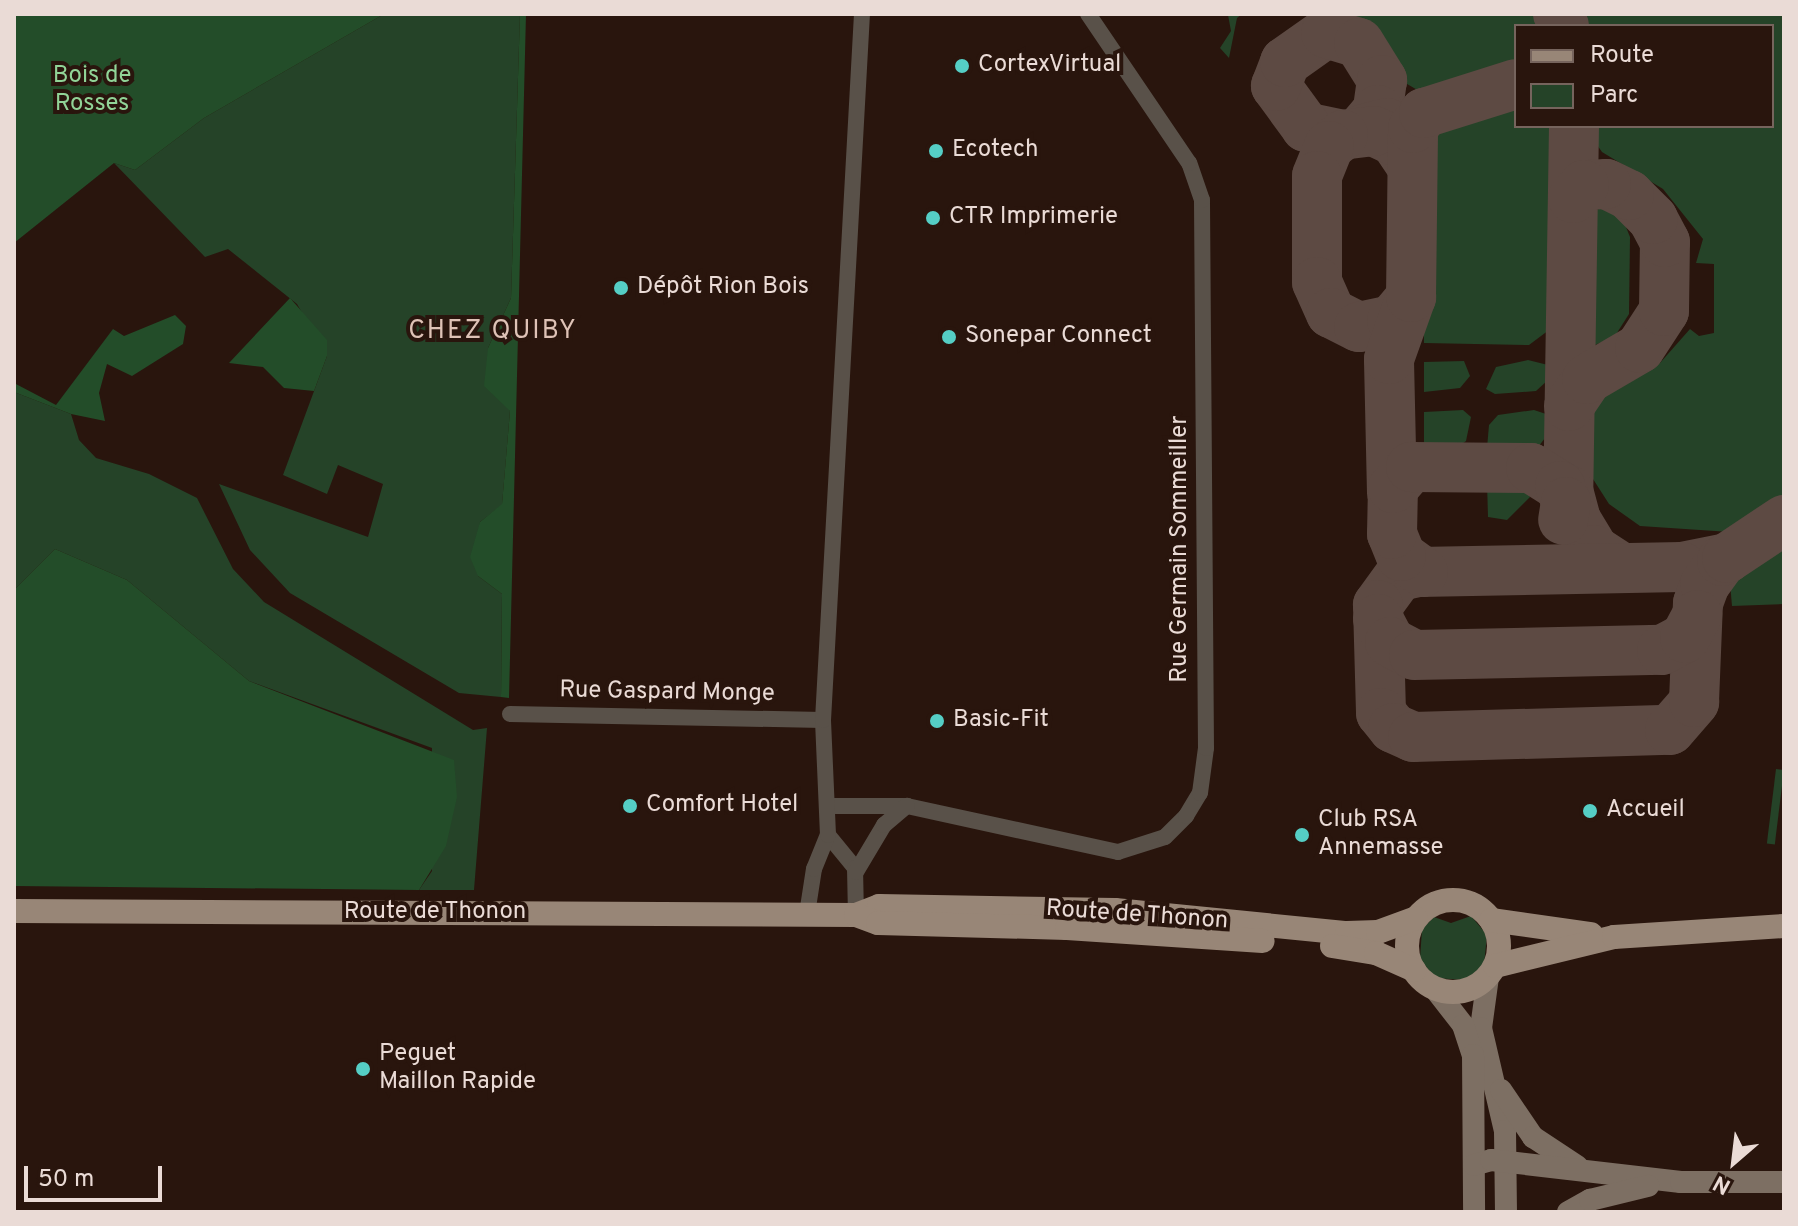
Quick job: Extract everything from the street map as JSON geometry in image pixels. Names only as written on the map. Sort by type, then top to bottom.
[{"type":"main road","points":[[1491,971],[1499,945],[1491,920],[1477,907],[1454,900],[1431,905],[1416,918],[1407,943],[1414,970],[1435,989],[1464,991],[1491,971],[1614,937]]},
{"type":"main road","name":"Route de Thonon","points":[[856,915],[879,906],[1115,910],[1347,933],[1378,932],[1416,918]]},
{"type":"main road","name":"Route de Thonon","points":[[14,911],[856,915],[878,923],[1067,928],[1351,948],[1389,957],[1414,970]]},
{"type":"main road","points":[[1491,920],[1614,937],[1784,926]]},
{"type":"street","points":[[807,914],[814,869],[828,835],[823,720],[862,14]]},
{"type":"street","name":"Rue Germain Sommeiller","points":[[829,806],[907,806],[1118,852],[1165,837],[1186,816],[1203,781],[1202,200],[1189,163],[1088,14]]},
{"type":"street","name":"Rue Gaspard Monge","points":[[510,714],[823,720]]},
{"type":"street","points":[[856,915],[856,872],[884,825],[907,806]]},
{"type":"street","points":[[828,835],[856,872]]},
{"type":"street","points":[[1491,971],[1481,1020],[1508,1161],[1506,1212]]},
{"type":"street","points":[[1435,989],[1459,1019],[1472,1049],[1475,1211]]},
{"type":"street","points":[[1492,1076],[1533,1137],[1560,1158],[1594,1174]]},
{"type":"street","points":[[1474,1165],[1508,1161],[1594,1174],[1681,1182],[1784,1182]]},
{"type":"street","points":[[1568,1212],[1628,1189],[1681,1182]]},
{"type":"green space","name":"Bois de Rosses","points":[[14,14],[384,14],[204,118],[135,170],[114,163],[14,243]]},
{"type":"green space","points":[[384,14],[520,14],[511,298],[488,348],[510,411],[502,505],[480,522],[478,576],[502,594],[501,697],[459,693],[290,593],[250,550],[219,484],[368,537],[383,484],[338,465],[327,494],[283,475],[327,356],[297,304],[228,249],[205,257],[114,163],[135,170],[204,118]]},
{"type":"green space","points":[[520,14],[526,14],[509,698],[501,697],[502,594],[478,576],[470,557],[480,522],[502,504],[510,411],[484,386],[488,348],[511,298]]},
{"type":"green space","points":[[1242,14],[1237,18],[1229,58],[1220,48],[1231,31],[1228,15]]},
{"type":"green space","points":[[1351,14],[1534,14],[1537,24],[1514,24],[1514,70],[1426,95],[1395,77]]},
{"type":"green space","points":[[1581,14],[1784,14],[1784,496],[1730,532],[1640,526],[1609,504],[1593,479],[1591,414],[1602,391],[1660,363],[1690,329],[1699,336],[1714,333],[1714,264],[1696,263],[1703,239],[1663,189],[1602,152],[1595,142],[1595,128],[1774,128],[1774,24],[1585,24]]},
{"type":"green space","points":[[1511,102],[1514,103],[1514,128],[1551,128],[1553,133],[1549,330],[1529,345],[1424,343],[1421,148],[1448,121]]},
{"type":"green space","points":[[1604,206],[1624,222],[1630,237],[1629,314],[1615,336],[1595,345],[1593,212]]},
{"type":"green space","points":[[290,298],[327,340],[327,356],[314,391],[284,388],[263,367],[229,363]]},
{"type":"green space","points":[[175,315],[186,326],[183,344],[132,376],[107,364],[99,393],[105,421],[71,414],[14,392],[14,383],[56,405],[113,329],[124,336]]},
{"type":"green space","points":[[1528,360],[1548,365],[1548,380],[1536,391],[1495,394],[1486,389],[1496,367]]},
{"type":"green space","points":[[1464,361],[1470,376],[1460,388],[1424,392],[1424,362]]},
{"type":"green space","points":[[14,392],[71,414],[79,440],[96,458],[149,474],[197,498],[233,569],[264,602],[473,730],[487,728],[474,890],[419,890],[432,871],[432,748],[249,681],[127,580],[55,549],[14,590]]},
{"type":"green space","points":[[1463,410],[1471,417],[1466,441],[1451,452],[1424,452],[1424,412]]},
{"type":"green space","points":[[1534,410],[1549,415],[1549,433],[1538,447],[1527,452],[1487,448],[1489,425],[1498,415]]},
{"type":"green space","points":[[1487,482],[1523,483],[1530,497],[1507,520],[1488,517]]},
{"type":"green space","points":[[1784,545],[1784,604],[1732,606],[1730,583]]},
{"type":"green space","points":[[55,549],[127,580],[249,681],[454,760],[457,797],[446,846],[419,890],[14,886],[14,590]]},
{"type":"green space","points":[[1776,769],[1784,770],[1775,844],[1767,843]]},
{"type":"green space","points":[[1471,916],[1487,935],[1484,965],[1465,980],[1435,978],[1420,959],[1422,929],[1434,917],[1451,923]]},
{"type":"taxiway","points":[[1558,14],[1563,24]]},
{"type":"taxiway","points":[[1343,135],[1306,127],[1276,86],[1285,62],[1326,33],[1359,43],[1382,80],[1378,110],[1361,130],[1387,123]]},
{"type":"taxiway","points":[[1392,493],[1389,359],[1411,297],[1413,128],[1424,113],[1514,85]]},
{"type":"taxiway","points":[[1574,128],[1568,490],[1576,520],[1594,550],[1622,568]]},
{"type":"taxiway","points":[[1409,162],[1395,141],[1374,131],[1343,135],[1329,146],[1317,176],[1317,282],[1331,313],[1359,327],[1392,320],[1411,297]]},
{"type":"taxiway","points":[[1569,406],[1587,379],[1640,348],[1664,311],[1665,242],[1653,219],[1629,195],[1606,184],[1584,185],[1573,198]]},
{"type":"taxiway","points":[[1423,572],[1401,556],[1392,534],[1393,488],[1411,467],[1531,468],[1560,486],[1566,502],[1563,520]]},
{"type":"taxiway","points":[[1727,558],[1682,567],[1418,572],[1399,576],[1378,605],[1381,713],[1393,728],[1413,737],[1670,730],[1694,702],[1698,603],[1705,584],[1722,561],[1727,558],[1784,520]]},
{"type":"taxiway","points":[[1378,619],[1390,642],[1414,655],[1662,650],[1685,638],[1697,615]]},
{"type":"place","name":"CortexVirtual","points":[[962,66]]},
{"type":"place","name":"Ecotech","points":[[936,151]]},
{"type":"place","name":"CTR Imprimerie","points":[[933,218]]},
{"type":"place","name":"Dépôt Rion Bois","points":[[621,288]]},
{"type":"place","name":"Sonepar Connect","points":[[949,337]]},
{"type":"place","name":"Basic-Fit","points":[[937,721]]},
{"type":"place","name":"Comfort Hotel","points":[[630,806]]},
{"type":"place","name":"Accueil","points":[[1590,811]]},
{"type":"place","name":"Club RSA Annemasse","points":[[1302,835]]},
{"type":"place","name":"Peguet Maillon Rapide","points":[[363,1069]]},
{"type":"district","name":"CHEZ QUIBY","points":[[493,332]]}]
